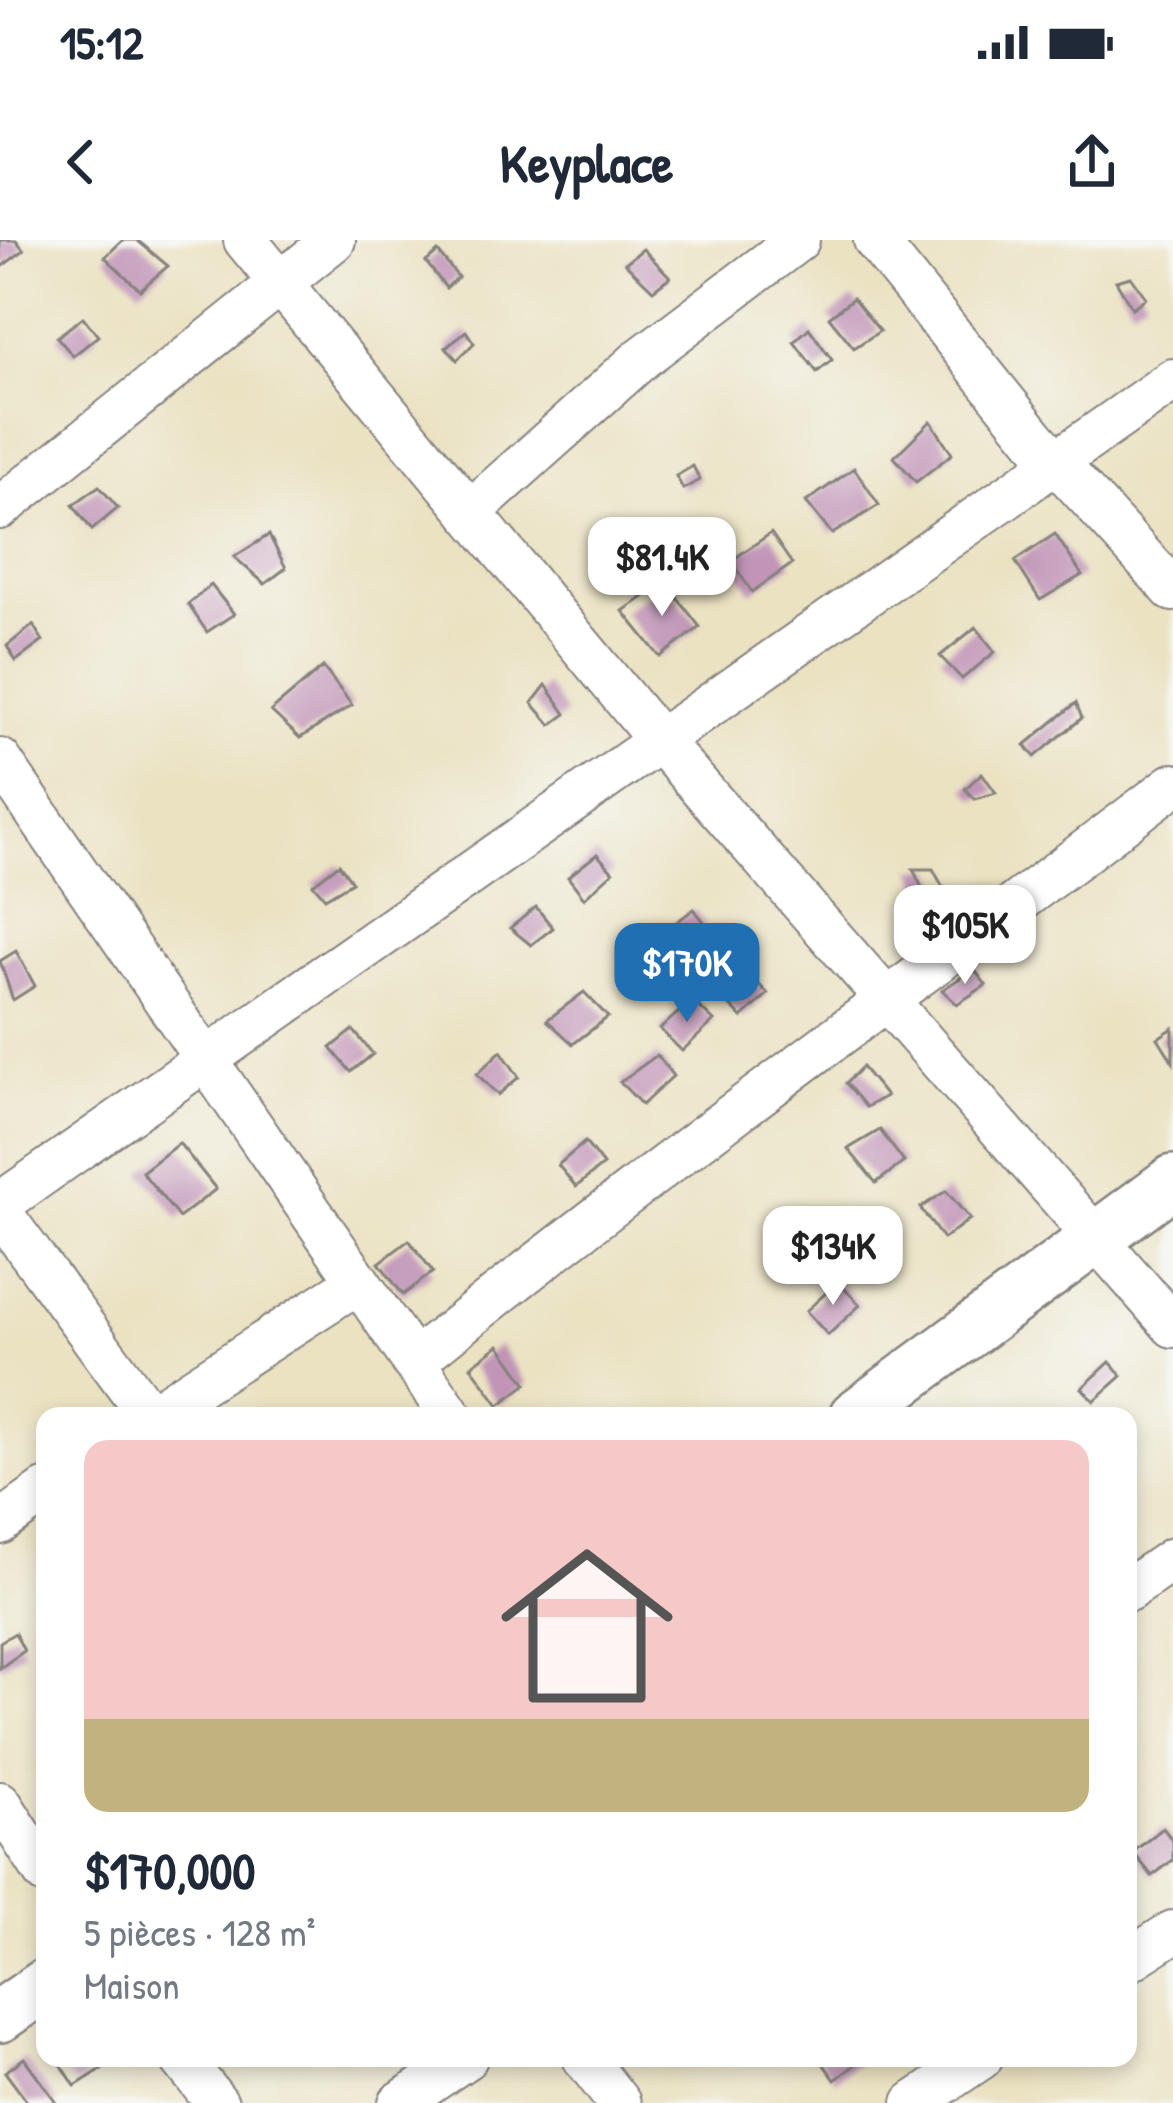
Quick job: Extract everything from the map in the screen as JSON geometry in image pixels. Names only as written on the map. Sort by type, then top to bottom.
[{"type":"street","points":[[245,240],[657,738],[1173,1326]]},
{"type":"street","points":[[0,508],[334,240]]},
{"type":"street","points":[[470,512],[642,358],[798,240]]},
{"type":"street","points":[[874,240],[1057,462],[1173,590]]},
{"type":"street","points":[[144,1407],[0,1208],[657,738],[1173,380]]},
{"type":"street","points":[[0,760],[445,1407]]},
{"type":"street","points":[[413,1362],[637,1182],[887,1002],[1173,785]]},
{"type":"street","points":[[867,1407],[1173,1181]]},
{"type":"street","points":[[165,1407],[358,1282]]},
{"type":"street","points":[[0,1523],[36,1497]]},
{"type":"street","points":[[1137,1584],[1173,1559]]},
{"type":"street","points":[[0,1803],[36,1859]]},
{"type":"street","points":[[1137,1955],[1173,1932]]},
{"type":"street","points":[[0,2016],[36,1991]]},
{"type":"street","points":[[188,2067],[217,2103]]},
{"type":"street","points":[[400,2103],[453,2067]]},
{"type":"street","points":[[591,2067],[619,2103]]},
{"type":"street","points":[[923,2089],[964,2067]]},
{"type":"building","points":[[0,240],[16,240],[24,250],[0,268]]},
{"type":"building","points":[[123,240],[137,240],[168,266],[140,290],[105,257]]},
{"type":"building","points":[[643,249],[670,277],[653,290],[625,263]]},
{"type":"building","points":[[438,252],[458,277],[446,288],[426,262]]},
{"type":"building","points":[[1131,277],[1146,298],[1132,308],[1116,281]]},
{"type":"building","points":[[853,298],[880,331],[854,348],[829,317]]},
{"type":"building","points":[[83,317],[98,336],[73,356],[57,337]]},
{"type":"building","points":[[809,328],[832,360],[817,372],[794,342]]},
{"type":"building","points":[[466,331],[474,343],[457,360],[446,347]]},
{"type":"building","points":[[931,421],[952,454],[916,482],[894,457]]},
{"type":"building","points":[[693,466],[700,480],[683,489],[676,476]]},
{"type":"building","points":[[854,468],[879,505],[832,534],[806,502]]},
{"type":"building","points":[[99,486],[118,508],[92,530],[73,505]]},
{"type":"building","points":[[771,533],[792,564],[752,592],[731,561]]},
{"type":"building","points":[[1055,534],[1082,575],[1040,600],[1015,561]]},
{"type":"building","points":[[269,535],[286,568],[265,584],[234,557]]},
{"type":"building","points":[[665,582],[700,627],[660,657],[623,611]]},
{"type":"building","points":[[211,585],[234,614],[207,632],[188,604]]},
{"type":"building","points":[[33,625],[43,641],[16,661],[7,646]]},
{"type":"building","points":[[976,627],[995,652],[962,679],[940,656]]},
{"type":"building","points":[[323,667],[352,705],[300,738],[271,711]]},
{"type":"building","points":[[546,685],[566,714],[551,725],[532,703]]},
{"type":"building","points":[[1076,703],[1082,718],[1035,757],[1025,745]]},
{"type":"building","points":[[982,773],[996,793],[975,799],[965,789]]},
{"type":"building","points":[[597,854],[613,872],[584,898],[568,877]]},
{"type":"building","points":[[339,864],[352,882],[325,898],[313,884]]},
{"type":"building","points":[[913,869],[933,869],[949,898],[931,907]]},
{"type":"building","points":[[536,907],[553,928],[531,945],[510,928]]},
{"type":"building","points":[[694,909],[705,923],[681,944],[666,930]]},
{"type":"building","points":[[16,951],[35,986],[13,1000],[0,961]]},
{"type":"building","points":[[737,961],[768,994],[742,1018],[711,985]]},
{"type":"building","points":[[974,969],[986,985],[957,1004],[942,990]]},
{"type":"building","points":[[584,992],[608,1017],[573,1044],[547,1020]]},
{"type":"building","points":[[692,1000],[714,1021],[682,1051],[660,1029]]},
{"type":"building","points":[[1173,1028],[1173,1062],[1158,1038]]},
{"type":"building","points":[[353,1030],[373,1054],[351,1072],[331,1048]]},
{"type":"building","points":[[501,1051],[519,1077],[498,1095],[477,1074]]},
{"type":"building","points":[[657,1055],[673,1076],[642,1105],[620,1082]]},
{"type":"building","points":[[862,1067],[886,1096],[866,1107],[846,1083]]},
{"type":"building","points":[[880,1130],[904,1162],[876,1183],[848,1149]]},
{"type":"building","points":[[585,1142],[603,1165],[576,1187],[558,1165]]},
{"type":"building","points":[[179,1143],[216,1189],[179,1218],[142,1172]]},
{"type":"building","points":[[946,1191],[970,1219],[943,1239],[920,1208]]},
{"type":"building","points":[[409,1240],[433,1272],[403,1295],[379,1263]]},
{"type":"building","points":[[838,1282],[860,1305],[828,1335],[806,1311]]},
{"type":"building","points":[[499,1345],[527,1384],[499,1405],[471,1366]]},
{"type":"building","points":[[1110,1362],[1122,1376],[1094,1401],[1082,1388]]},
{"type":"building","points":[[15,1633],[24,1651],[0,1668],[0,1642]]},
{"type":"building","points":[[1163,1828],[1173,1841],[1173,1860],[1152,1876],[1137,1857],[1137,1849]]},
{"type":"building","points":[[24,2058],[57,2103],[28,2103],[5,2072]]},
{"type":"building","points":[[63,2067],[105,2067],[75,2086]]},
{"type":"building","points":[[826,2067],[852,2067],[835,2080]]}]
